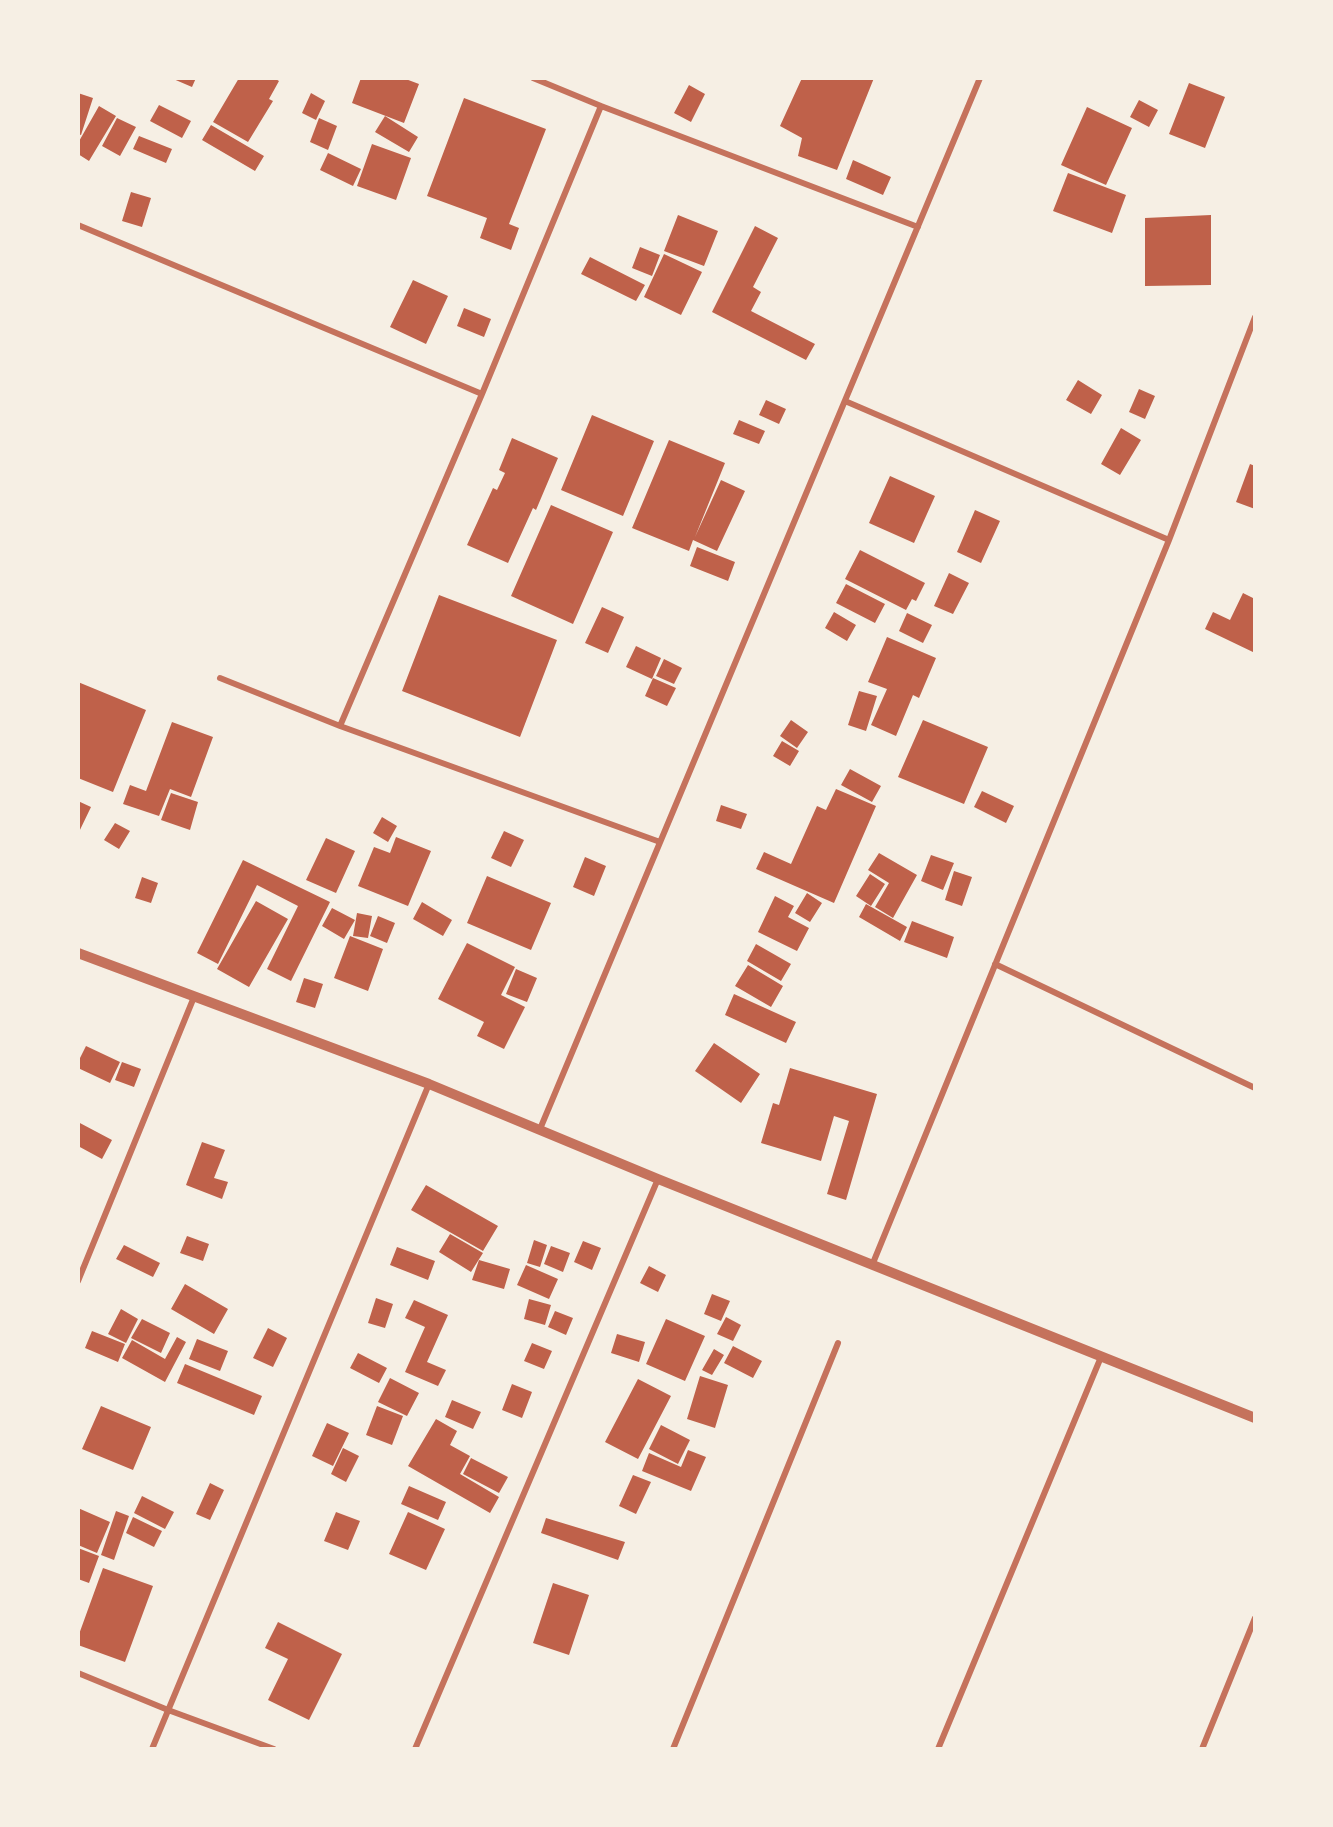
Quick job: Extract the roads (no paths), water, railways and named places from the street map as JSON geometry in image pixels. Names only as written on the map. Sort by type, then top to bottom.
[{"type":"street","points":[[533,78],[918,227]]},
{"type":"street","points":[[540,1129],[980,78]]},
{"type":"street","points":[[340,726],[602,106]]},
{"type":"street","points":[[78,225],[482,394]]},
{"type":"street","points":[[873,1263],[1169,540],[1255,316]]},
{"type":"street","points":[[845,400],[1169,540]]},
{"type":"street","points":[[220,678],[340,726],[660,842]]},
{"type":"street","points":[[78,953],[429,1084],[658,1179],[873,1263],[1255,1418]]},
{"type":"street","points":[[995,964],[1255,1088]]},
{"type":"street","points":[[78,1281],[194,997]]},
{"type":"street","points":[[152,1749],[429,1084]]},
{"type":"street","points":[[415,1749],[658,1179]]},
{"type":"street","points":[[673,1749],[838,1343]]},
{"type":"street","points":[[938,1749],[1101,1357]]},
{"type":"street","points":[[1202,1749],[1255,1618]]},
{"type":"street","points":[[78,1673],[168,1710],[274,1749]]}]
